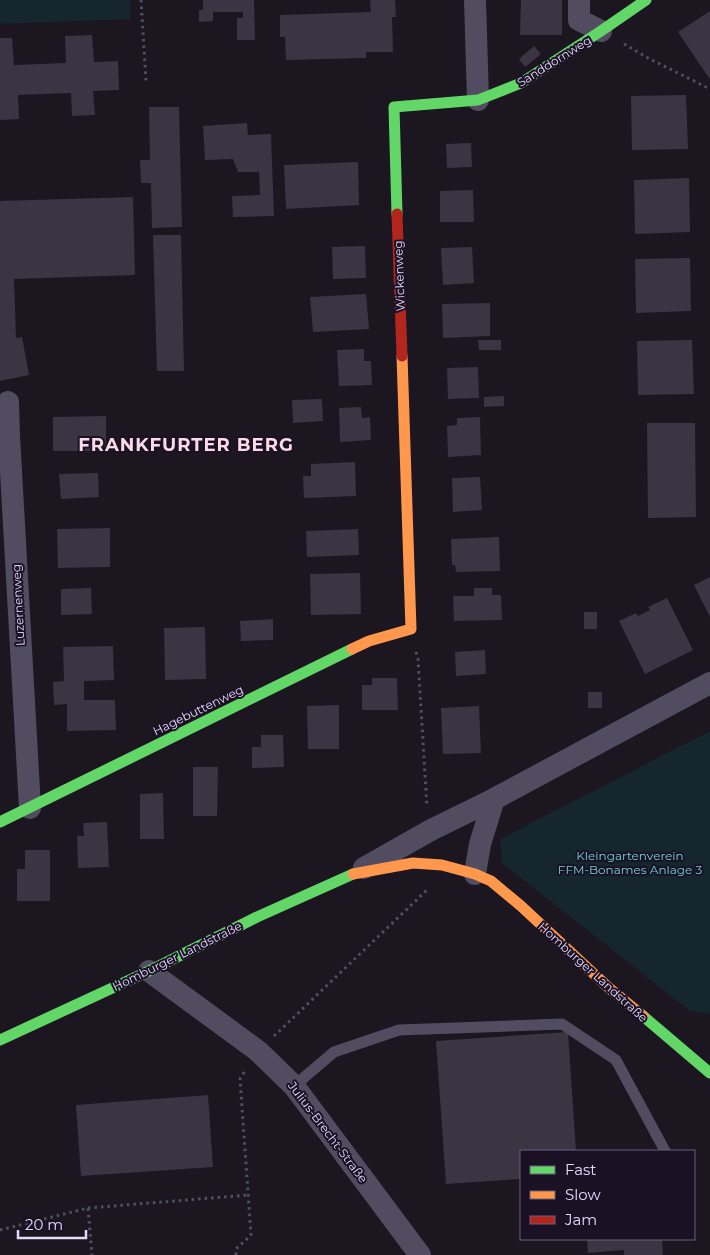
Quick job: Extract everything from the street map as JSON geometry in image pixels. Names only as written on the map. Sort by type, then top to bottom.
[{"type":"street","points":[[475,0],[478,100]]},
{"type":"street","name":"Sanddornweg","points":[[579,0],[579,20],[602,31]]},
{"type":"street","name":"Sanddornweg","points":[[478,100],[521,83],[646,0]]},
{"type":"street","name":"Wickenweg","points":[[411,629],[394,107],[478,100]]},
{"type":"street","name":"Luzernenweg","points":[[8,402],[30,808]]},
{"type":"street","name":"Hagebuttenweg","points":[[0,822],[369,641],[411,629]]},
{"type":"street","name":"Homburger Landstraße","points":[[0,1040],[148,971],[257,917],[355,873],[431,830],[494,800],[710,683]]},
{"type":"street","points":[[475,874],[480,844],[494,800]]},
{"type":"street","name":"Homburger Landstraße","points":[[355,873],[413,863],[442,866],[475,874],[491,881],[609,988],[710,1073]]},
{"type":"street","name":"Julius-Brecht-Straße","points":[[148,971],[258,1051],[294,1086],[420,1255]]},
{"type":"lane","points":[[294,1086],[334,1052],[399,1030],[562,1024],[616,1060],[664,1150]]},
{"type":"path","points":[[141,0],[146,81]]},
{"type":"path","points":[[648,58],[710,89]]},
{"type":"path","points":[[411,629],[418,659],[427,808],[431,830]]},
{"type":"path","points":[[236,1255],[236,1249],[251,1235],[240,1079],[258,1051],[414,903],[438,878],[442,866]]},
{"type":"path","points":[[0,1230],[88,1208],[248,1195]]},
{"type":"path","points":[[88,1208],[92,1255]]},
{"type":"green space","points":[[0,0],[130,0],[131,19],[0,24]]},
{"type":"green space","name":"Kleingartenverein FFM-Bonames Anlage 3","points":[[710,731],[710,1014],[690,1011],[502,863],[500,839]]},
{"type":"building","points":[[203,0],[254,0],[255,40],[237,40],[237,18],[243,18],[243,12],[213,12],[213,21],[199,22],[199,10],[203,10]]},
{"type":"building","points":[[370,0],[395,0],[396,17],[392,17],[393,52],[366,52],[366,58],[286,60],[285,37],[280,37],[280,15],[371,12]]},
{"type":"building","points":[[521,0],[562,0],[562,35],[520,35]]},
{"type":"building","points":[[710,11],[710,78],[709,78],[678,32]]},
{"type":"building","points":[[92,35],[94,62],[118,61],[119,90],[93,91],[95,115],[72,116],[71,93],[18,95],[19,119],[0,120],[0,38],[12,38],[14,65],[66,63],[65,36]]},
{"type":"building","points":[[534,46],[541,54],[525,67],[519,59]]},
{"type":"building","points":[[686,95],[688,149],[632,150],[631,96]]},
{"type":"building","points":[[149,107],[179,107],[182,227],[152,228],[151,183],[141,183],[140,160],[150,160]]},
{"type":"building","points":[[247,123],[248,135],[271,134],[274,216],[233,217],[232,196],[260,195],[259,172],[238,172],[233,159],[205,160],[203,126]]},
{"type":"building","points":[[471,143],[472,167],[447,168],[446,144]]},
{"type":"building","points":[[358,162],[359,205],[286,209],[284,165]]},
{"type":"building","points":[[689,178],[690,232],[635,234],[634,180]]},
{"type":"building","points":[[473,190],[474,222],[440,222],[440,191]]},
{"type":"building","points":[[133,197],[135,275],[14,279],[16,338],[22,337],[29,375],[0,381],[0,201]]},
{"type":"building","points":[[153,235],[181,235],[184,371],[157,371]]},
{"type":"building","points":[[365,246],[366,278],[333,279],[332,247]]},
{"type":"building","points":[[472,247],[474,283],[443,285],[441,248]]},
{"type":"building","points":[[690,258],[691,311],[636,313],[635,259]]},
{"type":"building","points":[[366,294],[369,329],[313,332],[310,297]]},
{"type":"building","points":[[490,303],[490,336],[443,338],[442,304]]},
{"type":"building","points":[[478,340],[501,340],[501,350],[479,350]]},
{"type":"building","points":[[692,340],[694,394],[638,395],[637,341]]},
{"type":"building","points":[[364,349],[364,361],[371,361],[372,385],[339,386],[337,350]]},
{"type":"building","points":[[478,367],[479,398],[448,399],[447,368]]},
{"type":"building","points":[[504,396],[504,406],[484,407],[484,397]]},
{"type":"building","points":[[322,399],[323,421],[293,423],[292,400]]},
{"type":"building","points":[[361,407],[362,418],[370,417],[371,440],[340,442],[339,408]]},
{"type":"building","points":[[106,416],[106,451],[53,451],[53,417]]},
{"type":"building","points":[[480,417],[481,455],[448,457],[447,426],[457,425],[457,418]]},
{"type":"building","points":[[647,423],[695,423],[696,517],[648,518]]},
{"type":"building","points":[[355,462],[356,496],[304,498],[303,476],[311,476],[311,464]]},
{"type":"building","points":[[98,473],[99,497],[61,499],[59,474]]},
{"type":"building","points":[[480,477],[482,510],[453,512],[452,478]]},
{"type":"building","points":[[110,528],[110,567],[58,568],[57,529]]},
{"type":"building","points":[[358,529],[359,555],[307,557],[306,531]]},
{"type":"building","points":[[499,537],[500,571],[456,572],[455,565],[452,565],[451,539]]},
{"type":"building","points":[[360,573],[361,614],[311,615],[310,574]]},
{"type":"building","points":[[710,577],[710,617],[694,585]]},
{"type":"building","points":[[91,588],[92,614],[61,615],[61,589]]},
{"type":"building","points":[[474,588],[492,588],[492,595],[501,595],[502,620],[454,621],[453,596],[474,596]]},
{"type":"building","points":[[667,598],[693,650],[645,674],[619,621],[636,613],[638,616],[650,610],[648,607]]},
{"type":"building","points":[[584,612],[597,612],[597,629],[584,629]]},
{"type":"building","points":[[273,619],[273,640],[241,641],[240,621]]},
{"type":"building","points":[[205,627],[206,679],[165,680],[164,628]]},
{"type":"building","points":[[113,646],[114,680],[84,681],[84,700],[115,700],[116,730],[67,731],[67,704],[54,705],[53,682],[64,681],[63,647]]},
{"type":"building","points":[[485,650],[486,674],[456,676],[455,652]]},
{"type":"building","points":[[372,678],[397,678],[398,710],[362,710],[362,685],[372,685]]},
{"type":"building","points":[[588,692],[602,692],[602,708],[588,708]]},
{"type":"building","points":[[339,705],[339,749],[308,749],[307,706]]},
{"type":"building","points":[[479,706],[481,753],[443,754],[441,708]]},
{"type":"building","points":[[261,735],[283,735],[284,767],[252,768],[252,747],[261,747]]},
{"type":"building","points":[[193,767],[218,767],[217,816],[193,816]]},
{"type":"building","points":[[163,793],[164,839],[140,839],[140,794]]},
{"type":"building","points":[[107,822],[109,867],[78,868],[77,836],[84,836],[83,823]]},
{"type":"building","points":[[25,850],[50,850],[50,901],[17,901],[17,869],[25,869]]},
{"type":"building","points":[[568,1032],[576,1150],[520,1150],[520,1179],[446,1184],[436,1041]]},
{"type":"building","points":[[208,1095],[213,1167],[81,1176],[76,1105]]},
{"type":"building","points":[[587,1240],[662,1240],[663,1255],[624,1255],[624,1250],[588,1253]]},
{"type":"traffic: fast","points":[[397,214],[394,107],[478,100],[521,83],[646,0]]},
{"type":"traffic: fast","points":[[0,822],[352,649]]},
{"type":"traffic: fast","points":[[0,1040],[149,971],[257,917],[353,874]]},
{"type":"traffic: fast","points":[[643,1016],[710,1073]]},
{"type":"traffic: slow","points":[[352,649],[369,641],[411,629],[402,356]]},
{"type":"traffic: slow","points":[[353,874],[413,863],[442,865],[475,874],[491,881],[521,906],[609,988],[643,1016]]},
{"type":"traffic: jam","points":[[397,214],[402,356]]},
{"type":"district","name":"FRANKFURTER BERG","points":[[186,445]]}]
